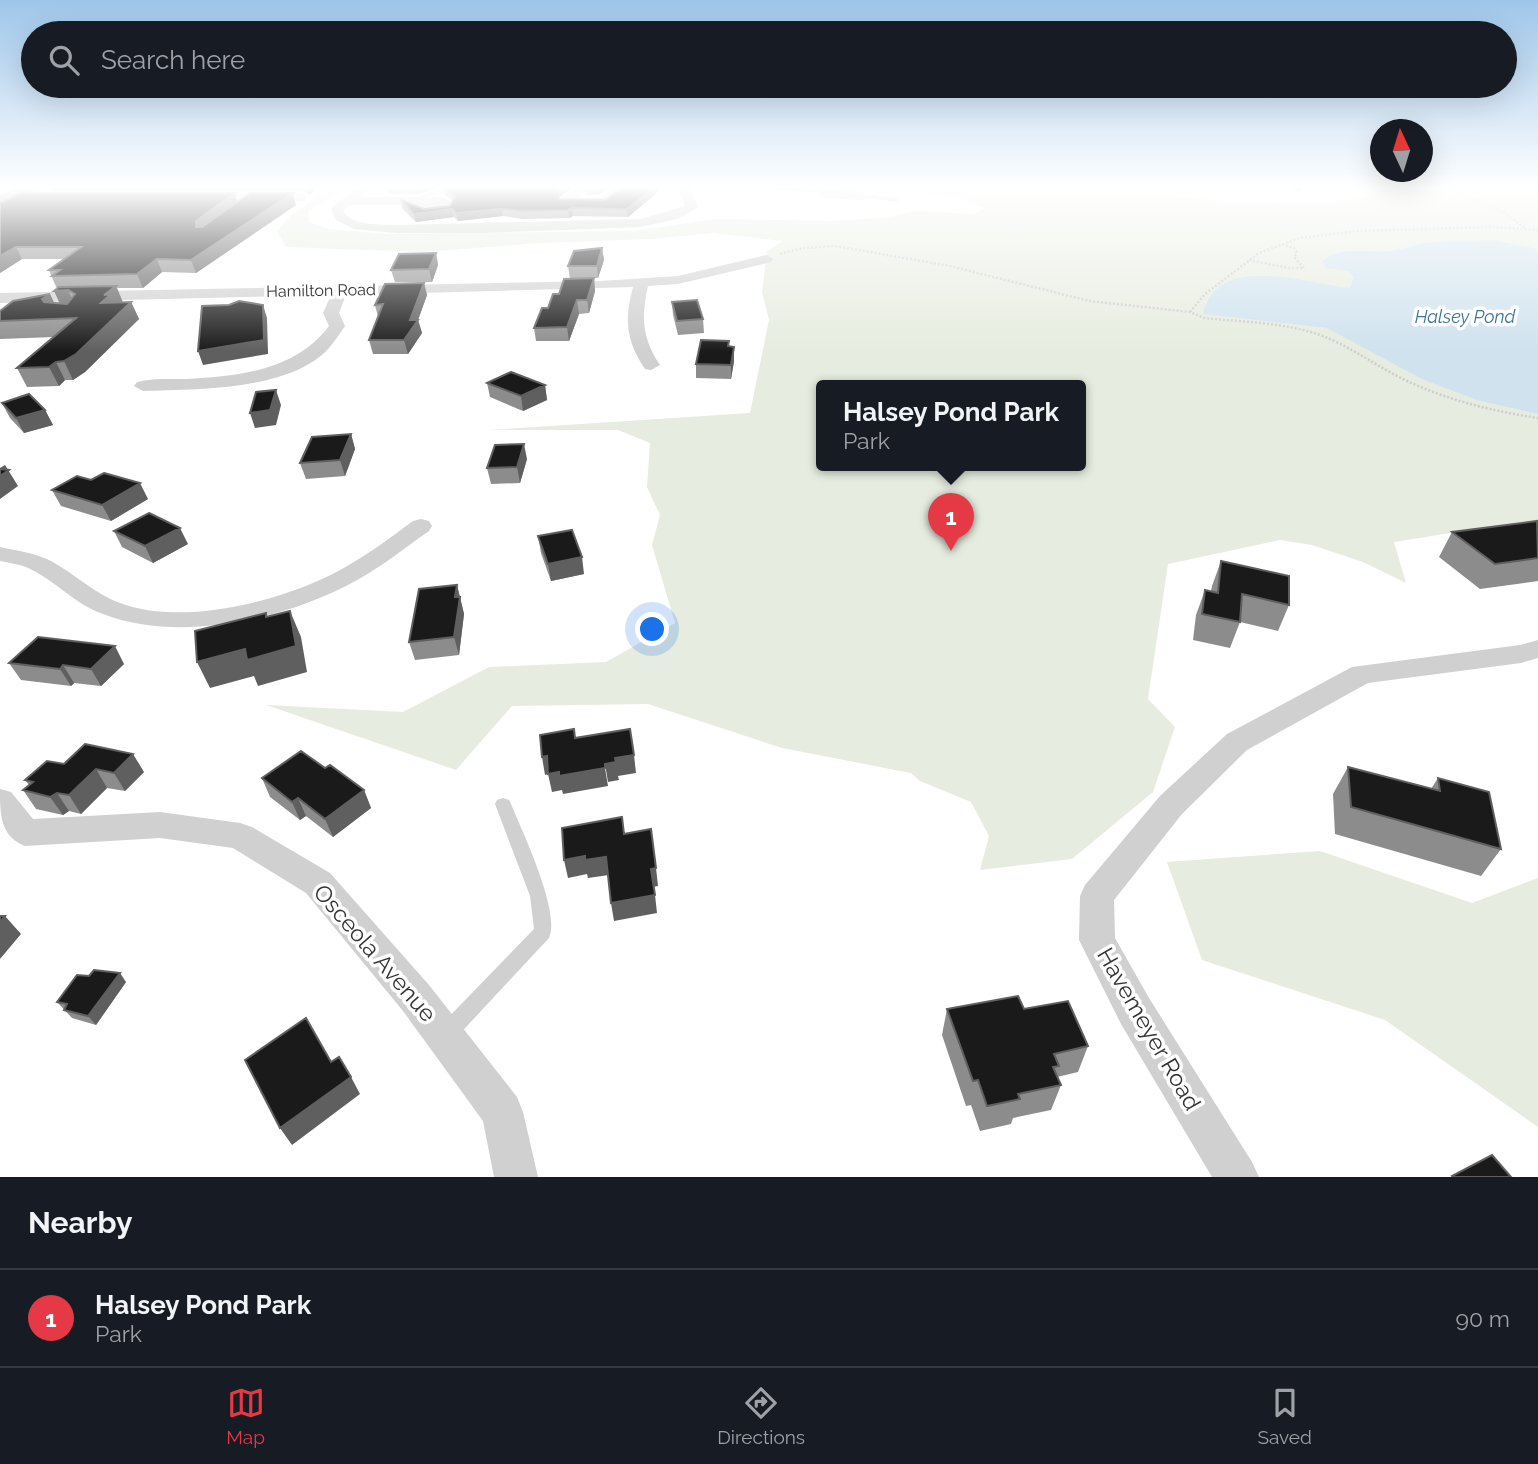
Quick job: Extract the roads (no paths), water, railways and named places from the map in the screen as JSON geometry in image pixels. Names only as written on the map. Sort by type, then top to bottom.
[{"type":"street","name":"Hamilton Road","points":[[0,298],[642,282],[709,275],[766,259]]},
{"type":"street","points":[[642,282],[633,323],[642,354],[651,365]]},
{"type":"street","points":[[143,386],[242,379],[281,369],[310,357],[329,342],[337,326],[331,313],[341,289]]},
{"type":"street","points":[[0,554],[35,562],[109,608],[145,619],[213,618],[269,605],[327,586],[366,565],[421,526]]},
{"type":"street","name":"Havemeyer Road","points":[[1237,1177],[1135,1011],[1097,940],[1097,896],[1171,805],[1237,741],[1362,674],[1521,654],[1538,649]]},
{"type":"street","name":"Osceola Avenue","points":[[0,801],[24,833],[159,825],[240,836],[318,883],[445,1036],[502,1112],[516,1177]]},
{"type":"lane","points":[[55,306],[69,296]]},
{"type":"lane","points":[[445,1036],[542,932],[539,896],[503,804]]},
{"type":"water","name":"Halsey Pond","points":[[1502,242],[1538,249],[1538,414],[1477,400],[1422,379],[1327,328],[1203,314],[1212,295],[1226,283],[1244,277],[1288,278],[1350,288],[1354,277],[1348,271],[1326,268],[1322,261],[1338,253],[1390,251],[1427,243]]},
{"type":"place","name":"Halsey Pond Park","points":[[951,551]]}]
